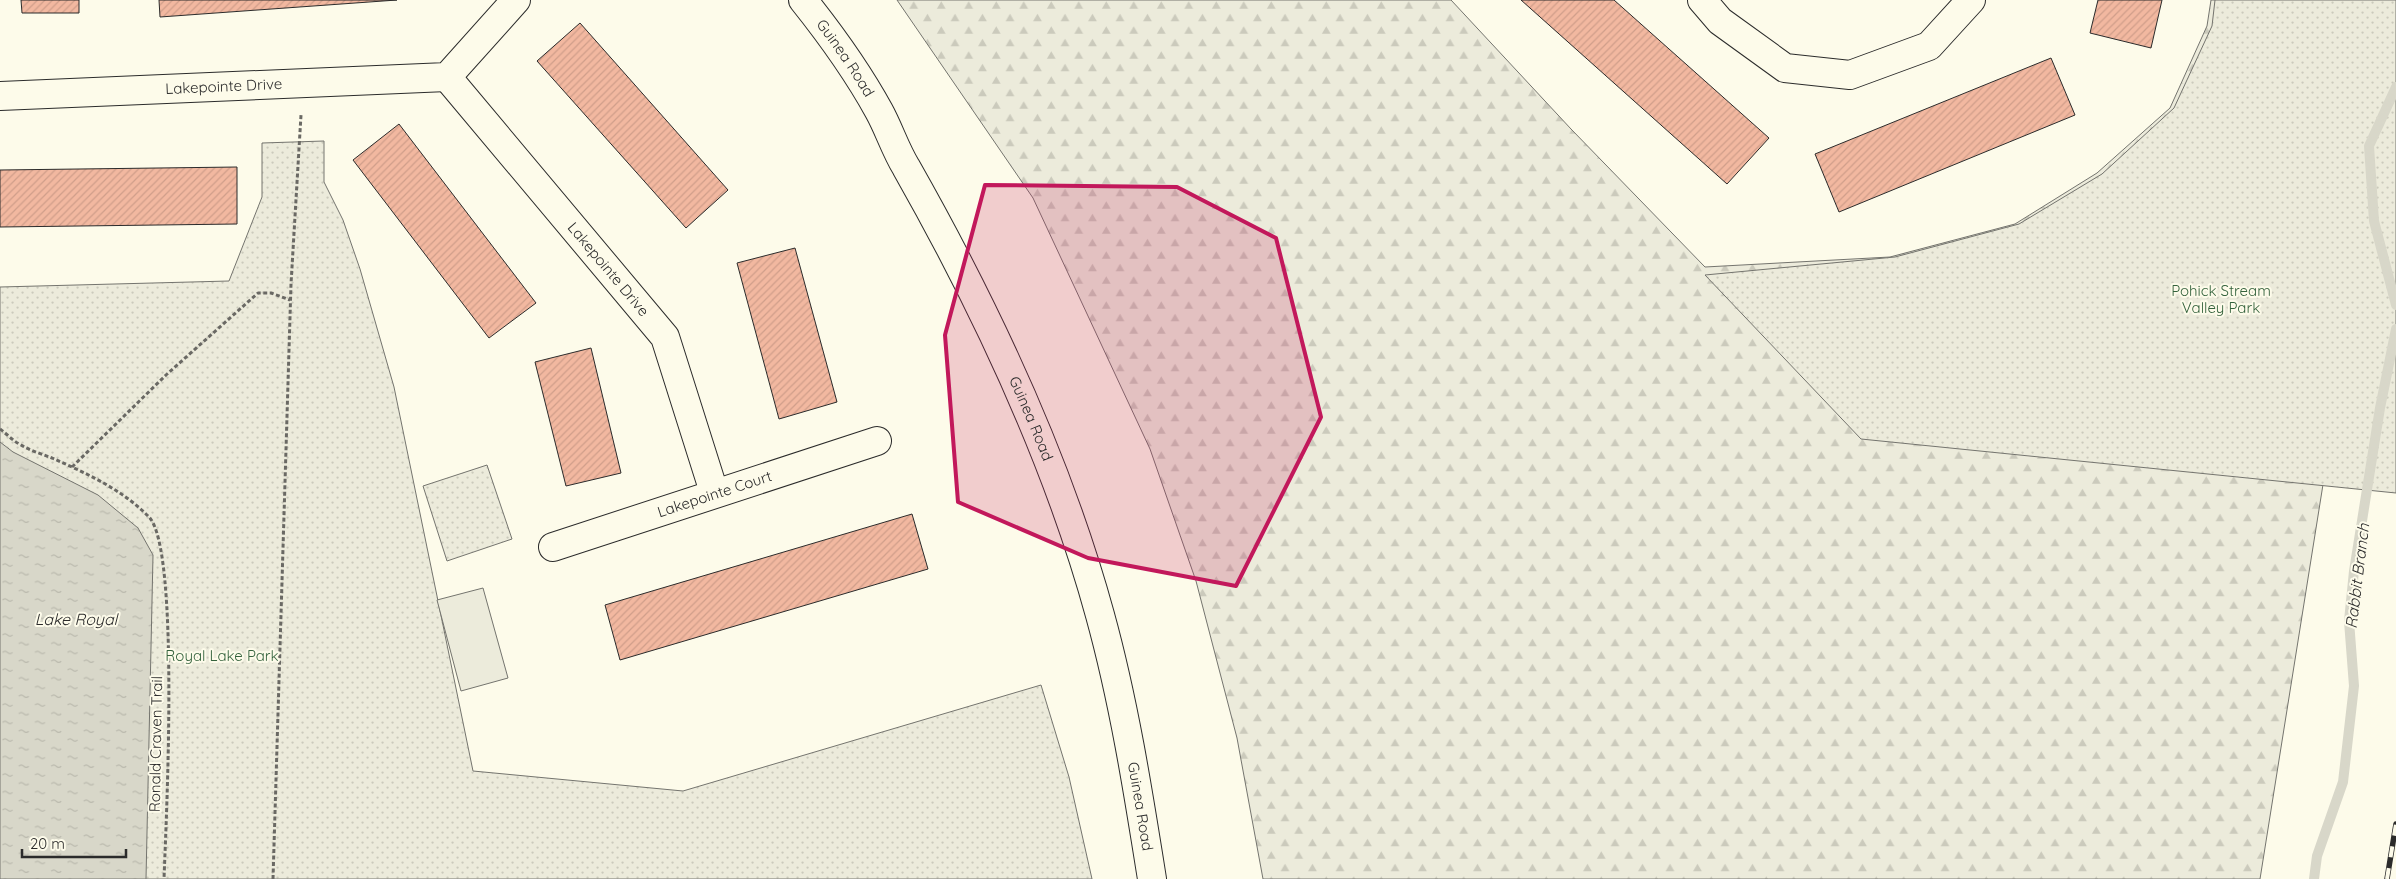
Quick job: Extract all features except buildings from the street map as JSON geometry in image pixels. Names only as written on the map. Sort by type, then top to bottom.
[{"type":"street","points":[[446,77],[516,0]]},
{"type":"street","name":"Guinea Road","points":[[803,0],[838,44],[880,112],[903,162],[955,253],[997,339],[1056,480],[1100,615],[1132,753],[1152,879]]},
{"type":"street","points":[[1702,0],[1720,21],[1785,68],[1850,75],[1930,46],[1971,0]]},
{"type":"street","name":"Lakepointe Drive","points":[[0,96],[446,77],[665,337],[714,492]]},
{"type":"street","name":"Lakepointe Court","points":[[553,547],[714,492],[877,441]]},
{"type":"path","points":[[273,879],[290,300],[301,129],[300,84]]},
{"type":"path","points":[[72,467],[166,374],[258,293],[271,293],[290,300]]},
{"type":"path","name":"Ronald Craven Trail","points":[[0,429],[20,445],[72,467],[126,497],[150,518],[159,536],[164,568],[169,678],[164,879]]},
{"type":"highlighted area","points":[[985,185],[1177,187],[1276,238],[1321,417],[1236,586],[1088,558],[958,502],[945,335]]},
{"type":"green space","points":[[897,0],[1451,0],[1571,129],[1705,267],[1890,257],[2015,224],[2097,173],[2170,108],[2207,26],[2211,0],[2396,0],[2325,472],[2260,879],[1263,879],[1237,738],[1196,581],[1150,449],[1033,198]]},
{"type":"green space","name":"Pohick Stream Valley Park","points":[[2215,0],[2396,0],[2396,493],[1861,439],[1705,275],[1895,257],[2019,224],[2102,174],[2174,108],[2212,26]]},
{"type":"green space","name":"Royal Lake Park","points":[[324,141],[324,182],[343,220],[360,269],[394,387],[473,771],[683,791],[1041,685],[1069,777],[1092,879],[0,879],[0,287],[229,281],[262,197],[262,143]]},
{"type":"green space","points":[[487,465],[512,539],[447,561],[423,486]]},
{"type":"green space","points":[[483,588],[508,678],[461,691],[437,600]]},
{"type":"water","name":"Lake Royal","points":[[0,442],[13,452],[98,495],[138,528],[153,555],[146,879],[0,879]]},
{"type":"waterway","name":"Rabbit Branch","points":[[2396,87],[2369,146],[2374,221],[2396,305]]},
{"type":"waterway","name":"Rabbit Branch","points":[[2314,879],[2317,856],[2343,782],[2354,686],[2349,621],[2354,571],[2380,408],[2396,329]]},
{"type":"railway","points":[[2387,879],[2396,824]]}]
